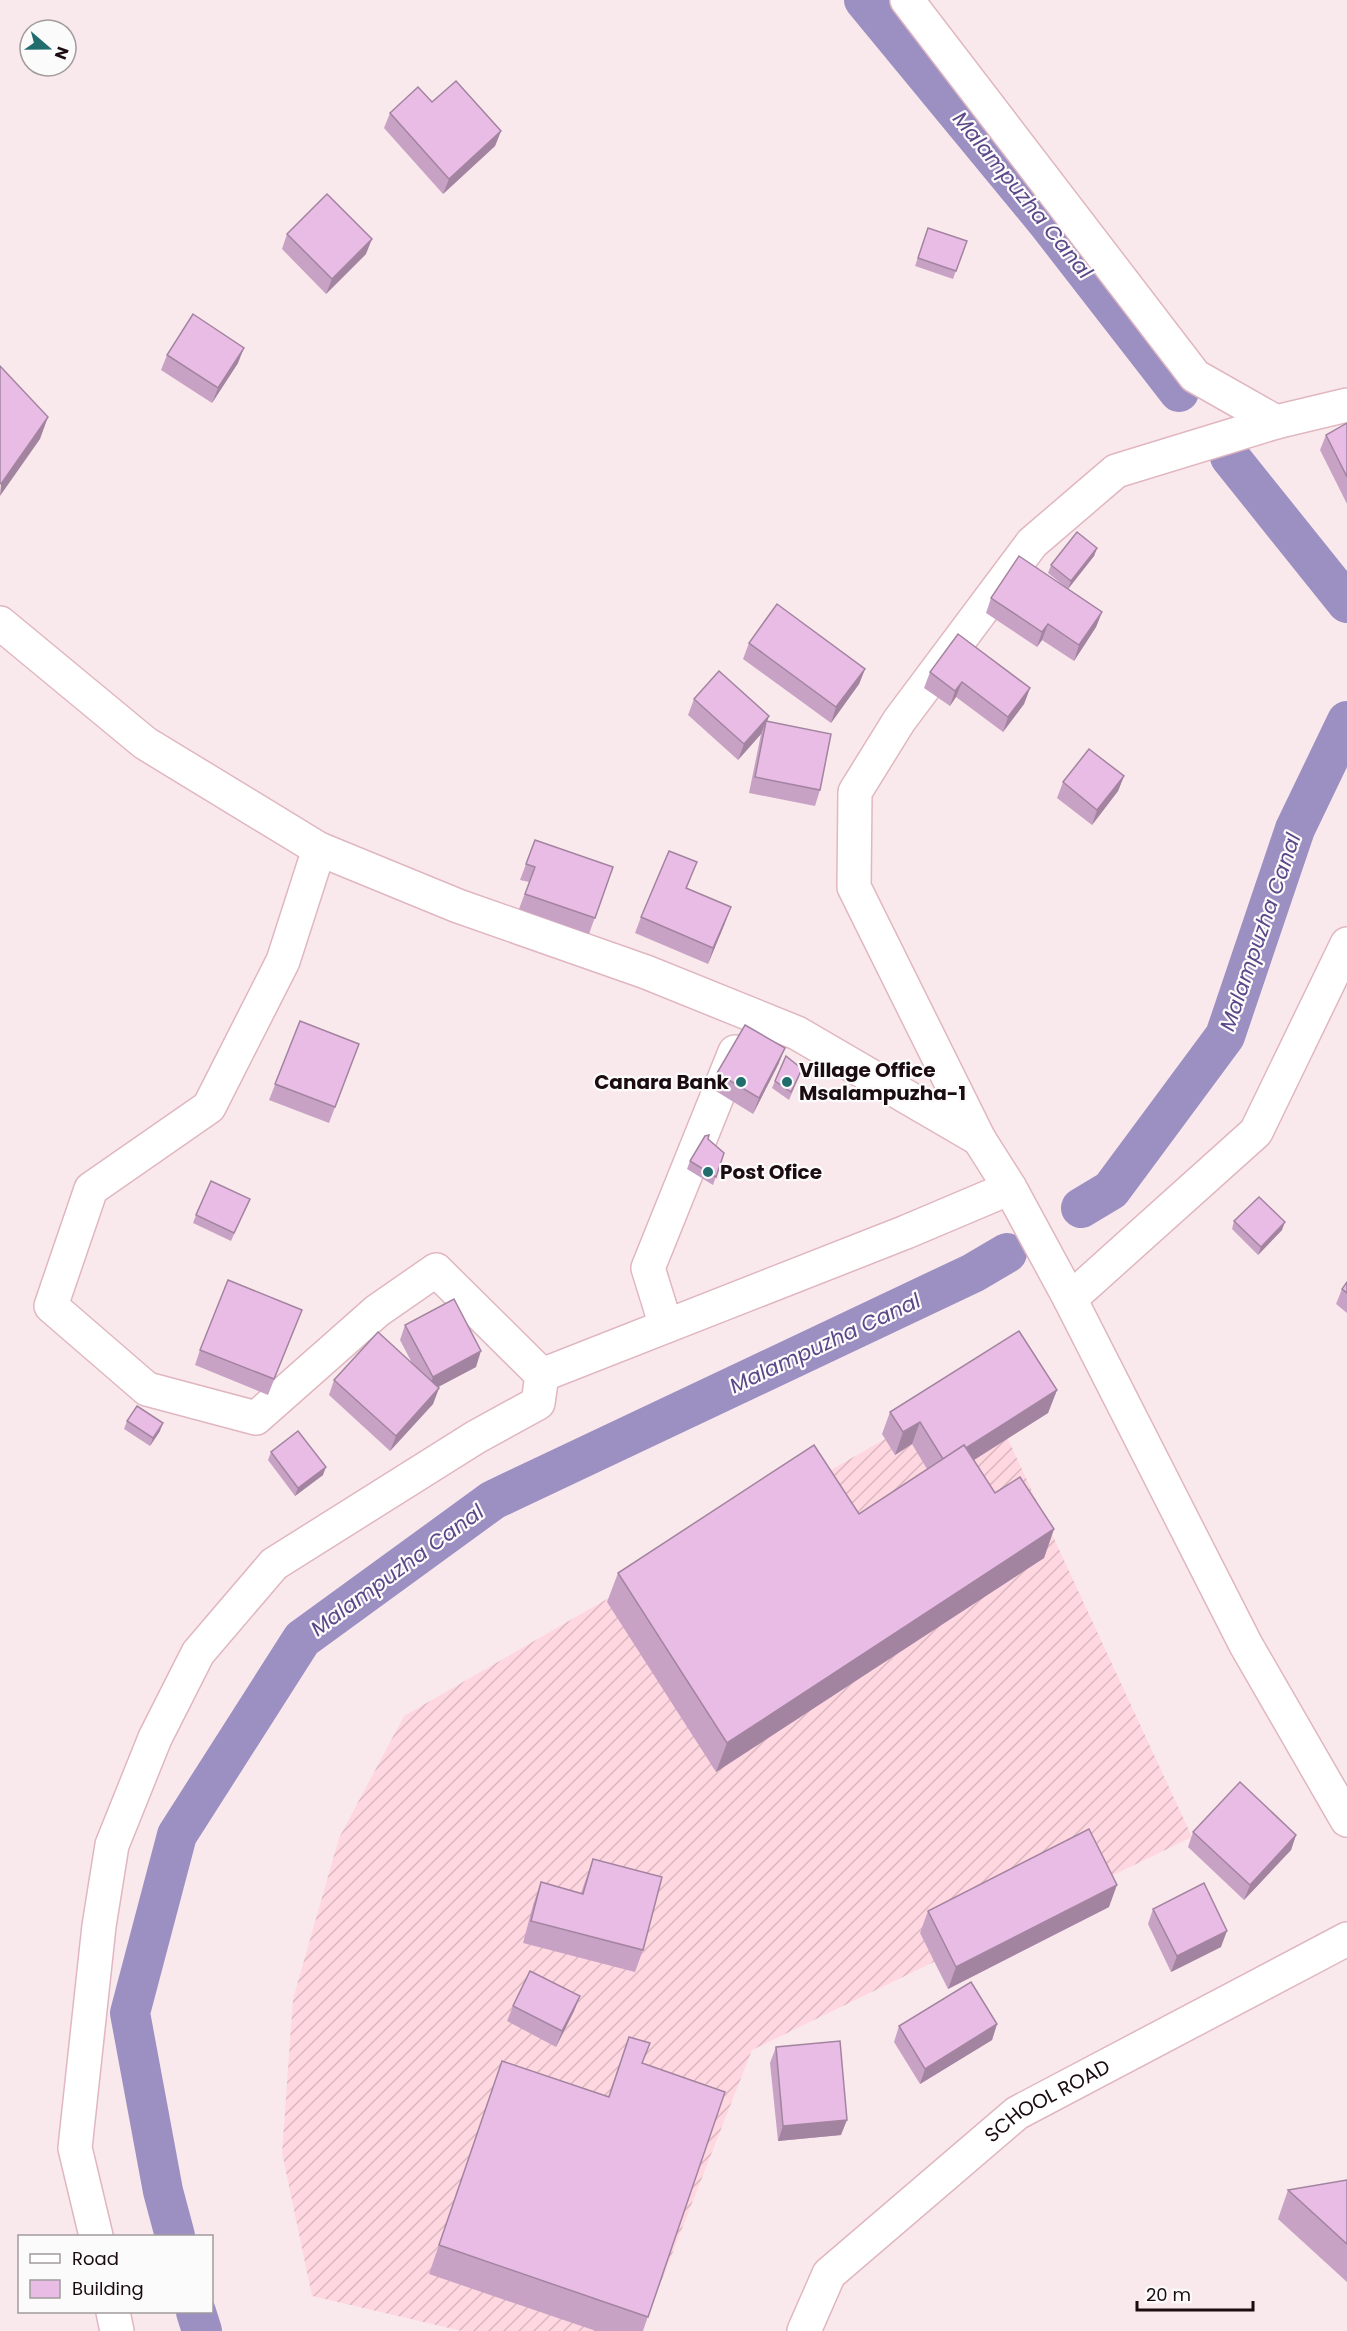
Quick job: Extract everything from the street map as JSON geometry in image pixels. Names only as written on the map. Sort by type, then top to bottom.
[{"type":"street","points":[[907,0],[1195,376],[1276,422]]},
{"type":"street","points":[[1347,405],[1276,422],[1116,471],[1032,543],[899,721],[855,792],[854,887],[979,1139],[1010,1188],[1070,1299],[1246,1646],[1347,1820]]},
{"type":"street","points":[[0,622],[145,744],[319,849],[458,906],[646,972],[797,1034],[979,1139]]},
{"type":"street","points":[[319,849],[283,961],[209,1107],[91,1189],[51,1306],[147,1389],[256,1418],[377,1311],[436,1270],[542,1375]]},
{"type":"street","points":[[1070,1299],[1256,1132],[1347,944]]},
{"type":"street","points":[[666,1326],[648,1268],[750,1014]]},
{"type":"street","points":[[542,1375],[906,1232],[1010,1188]]},
{"type":"street","points":[[96,2235],[75,2148],[99,1926],[112,1845],[155,1738],[198,1653],[274,1564],[456,1449],[538,1403],[542,1375]]},
{"type":"street","name":"SCHOOL ROAD","points":[[804,2331],[829,2274],[1017,2114],[1347,1939]]},
{"type":"street","points":[[112,2313],[117,2331]]},
{"type":"shaded area","points":[[982,1383],[1192,1837],[752,2050],[642,2331],[462,2331],[312,2296],[282,2153],[293,1999],[339,1838],[404,1716]]},
{"type":"building","points":[[456,81],[501,131],[449,179],[390,113],[418,87],[432,102]]},
{"type":"building","points":[[327,194],[372,239],[332,279],[287,234]]},
{"type":"building","points":[[928,228],[967,241],[956,271],[918,258]]},
{"type":"building","points":[[193,314],[244,348],[218,388],[167,355]]},
{"type":"building","points":[[0,366],[48,417],[1,484],[0,483]]},
{"type":"building","points":[[1347,423],[1347,477],[1326,435]]},
{"type":"building","points":[[1077,532],[1097,548],[1071,581],[1051,565]]},
{"type":"building","points":[[1019,556],[1102,612],[1079,645],[1048,624],[1042,632],[991,598]]},
{"type":"building","points":[[777,604],[865,669],[836,707],[749,643]]},
{"type":"building","points":[[958,634],[1030,688],[1008,717],[962,682],[955,691],[930,672]]},
{"type":"building","points":[[719,671],[769,716],[744,744],[694,699]]},
{"type":"building","points":[[766,721],[831,734],[820,790],[755,777]]},
{"type":"building","points":[[1089,749],[1124,776],[1097,810],[1063,782]]},
{"type":"building","points":[[535,840],[613,867],[595,918],[525,894],[535,867],[526,864]]},
{"type":"building","points":[[669,851],[697,862],[686,888],[731,907],[713,948],[641,917]]},
{"type":"building","points":[[300,1021],[359,1044],[335,1107],[275,1084]]},
{"type":"building","points":[[745,1025],[785,1048],[759,1098],[717,1073]]},
{"type":"building","points":[[786,1056],[802,1069],[791,1092],[775,1081]]},
{"type":"building","points":[[709,1135],[708,1139],[724,1153],[716,1177],[690,1161],[705,1136]]},
{"type":"building","points":[[211,1181],[250,1199],[234,1233],[196,1215]]},
{"type":"building","points":[[1259,1197],[1285,1222],[1261,1247],[1234,1221]]},
{"type":"building","points":[[228,1280],[302,1310],[274,1379],[200,1350]]},
{"type":"building","points":[[1347,1282],[1347,1293],[1342,1289]]},
{"type":"building","points":[[454,1299],[481,1351],[433,1377],[405,1325]]},
{"type":"building","points":[[1019,1331],[1057,1390],[966,1448],[964,1445],[943,1459],[920,1422],[903,1432],[890,1412]]},
{"type":"building","points":[[378,1332],[439,1388],[396,1436],[334,1380]]},
{"type":"building","points":[[137,1406],[163,1423],[153,1438],[127,1421]]},
{"type":"building","points":[[298,1431],[326,1467],[298,1488],[271,1452]]},
{"type":"building","points":[[814,1445],[859,1514],[964,1445],[995,1493],[1020,1477],[1054,1529],[727,1743],[618,1573]]},
{"type":"building","points":[[1240,1782],[1296,1835],[1250,1885],[1193,1832]]},
{"type":"building","points":[[1089,1829],[1117,1885],[956,1967],[928,1911]]},
{"type":"building","points":[[593,1859],[662,1877],[643,1950],[531,1921],[541,1882],[583,1894]]},
{"type":"building","points":[[1204,1883],[1227,1931],[1177,1956],[1153,1909]]},
{"type":"building","points":[[530,1971],[580,1996],[562,2031],[513,2006]]},
{"type":"building","points":[[971,1982],[997,2024],[925,2069],[899,2026]]},
{"type":"building","points":[[629,2037],[650,2043],[642,2063],[725,2092],[648,2317],[439,2245],[502,2061],[609,2097]]},
{"type":"building","points":[[840,2041],[847,2120],[783,2126],[776,2047]]},
{"type":"building","points":[[1347,2180],[1347,2244],[1288,2190]]},
{"type":"waterway","name":"Malampuzha Canal","points":[[864,0],[1047,222],[1179,392]]},
{"type":"waterway","name":"Malampuzha Canal","points":[[1230,457],[1347,603]]},
{"type":"waterway","name":"Malampuzha Canal","points":[[1081,1208],[1111,1190],[1225,1036],[1295,829],[1347,721]]},
{"type":"waterway","name":"Malampuzha Canal","points":[[175,2235],[163,2191],[130,2013],[177,1835],[302,1639],[493,1500],[973,1273],[1007,1253]]},
{"type":"waterway","name":"Malampuzha Canal","points":[[196,2313],[202,2331]]},
{"type":"place","name":"Canara Bank","points":[[741,1082]]},
{"type":"place","name":"Village Office Msalampuzha-1","points":[[787,1082]]},
{"type":"place","name":"Post Ofice","points":[[708,1172]]}]
